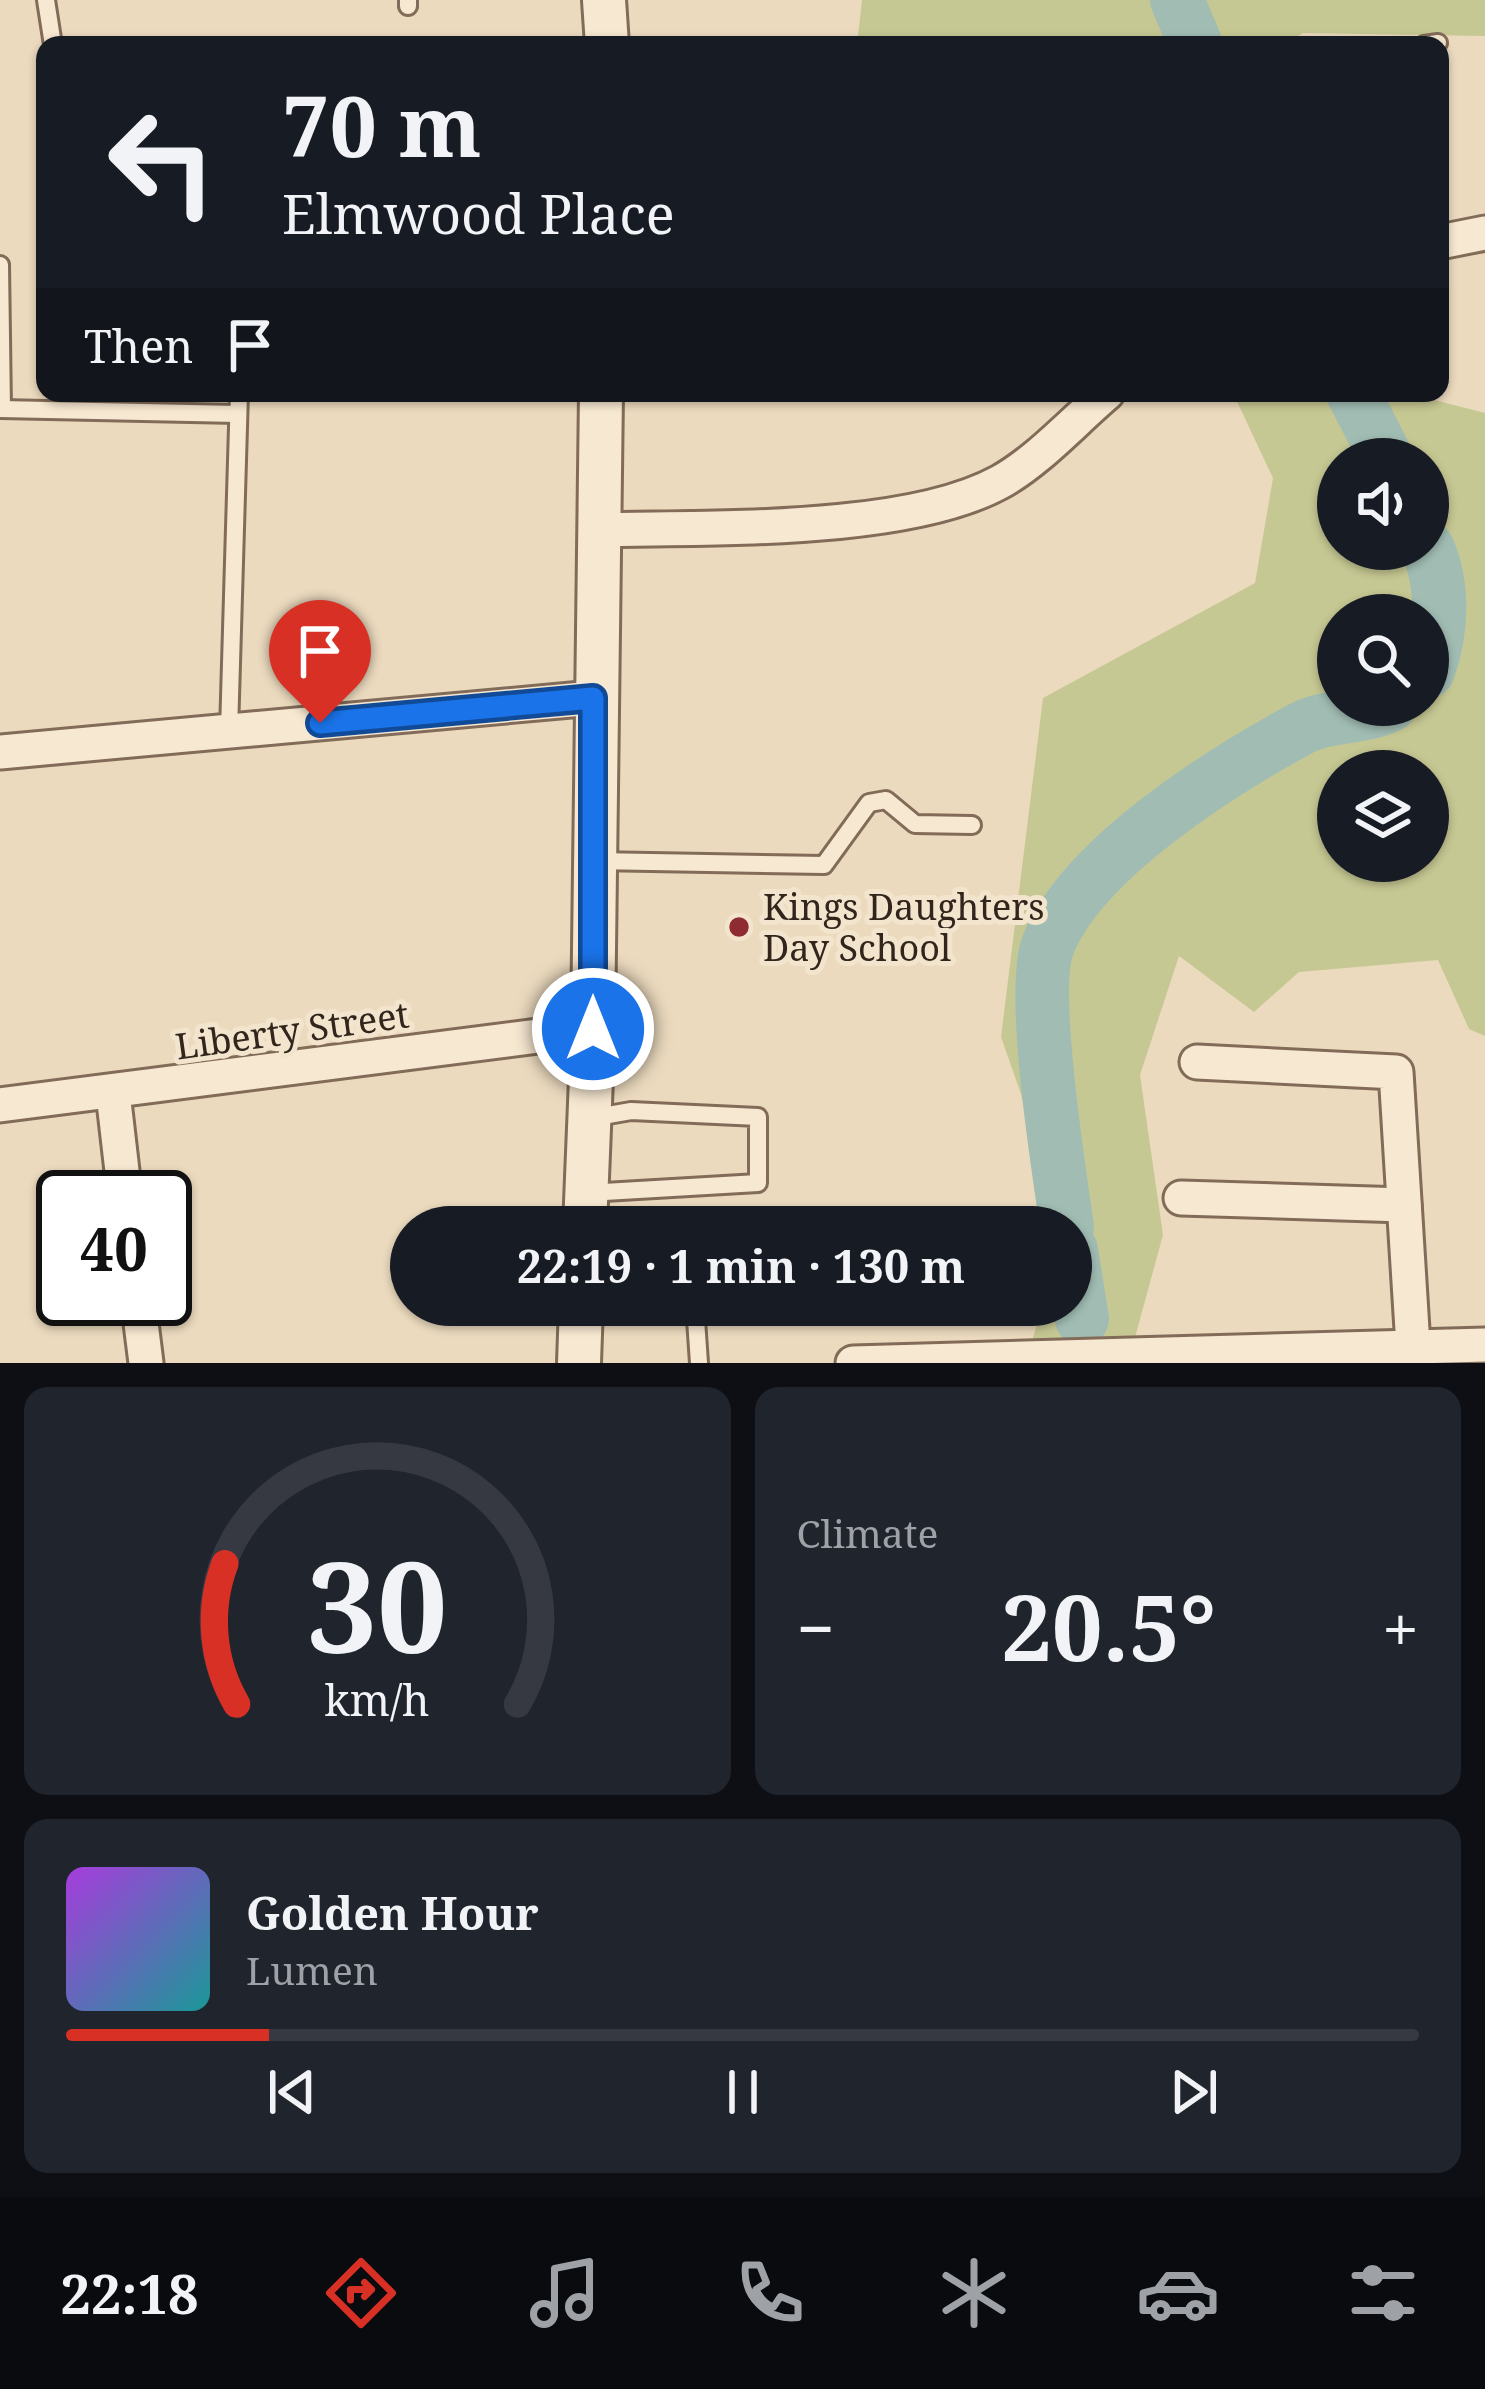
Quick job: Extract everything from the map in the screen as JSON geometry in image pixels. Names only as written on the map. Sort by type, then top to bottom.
[{"type":"street","points":[[604,0],[607,36]]},
{"type":"street","points":[[1449,240],[1485,233]]},
{"type":"street","points":[[585,1206],[593,1029],[593,698],[601,402]]},
{"type":"street","points":[[597,530],[776,525],[931,508],[1005,479],[1096,402]]},
{"type":"street","points":[[0,752],[593,698]]},
{"type":"street","name":"Liberty Street","points":[[0,1106],[593,1029]]},
{"type":"street","points":[[1196,1062],[1396,1072],[1413,1346]]},
{"type":"street","points":[[112,1094],[122,1170]]},
{"type":"street","points":[[1181,1198],[1404,1205]]},
{"type":"street","points":[[141,1326],[146,1363]]},
{"type":"street","points":[[578,1363],[580,1326]]},
{"type":"street","points":[[853,1363],[1413,1346],[1484,1351]]},
{"type":"lane","points":[[46,0],[52,36]]},
{"type":"lane","points":[[0,265],[1,410],[238,415]]},
{"type":"lane","points":[[230,731],[239,402]]},
{"type":"lane","points":[[593,861],[824,865],[869,803],[886,800],[914,824],[972,824]]},
{"type":"lane","points":[[589,1118],[631,1111],[758,1117],[762,1140],[758,1183],[611,1206]]},
{"type":"lane","points":[[696,1326],[699,1363]]},
{"type":"green space","points":[[862,0],[1485,0],[1485,36],[858,36]]},
{"type":"green space","points":[[1237,402],[1442,402],[1485,413],[1485,1036],[1469,1029],[1438,960],[1299,972],[1254,1012],[1179,956],[1140,1075],[1163,1235],[1128,1363],[1025,1363],[1036,1326],[1092,1326],[1092,1206],[1045,1206],[1021,1094],[1001,1037],[1043,698],[1255,583],[1273,478]]},
{"type":"waterway","points":[[1177,0],[1192,36]]},
{"type":"waterway","points":[[1358,402],[1376,438]]},
{"type":"waterway","points":[[1434,570],[1438,594]]},
{"type":"waterway","points":[[1064,1206],[1042,1001],[1048,945],[1065,913],[1091,881],[1158,820],[1233,768],[1317,723]]},
{"type":"place","name":"Kings Daughters Day School","points":[[739,927]]},
{"type":"route","points":[[320,723],[593,698],[593,1029]]}]
